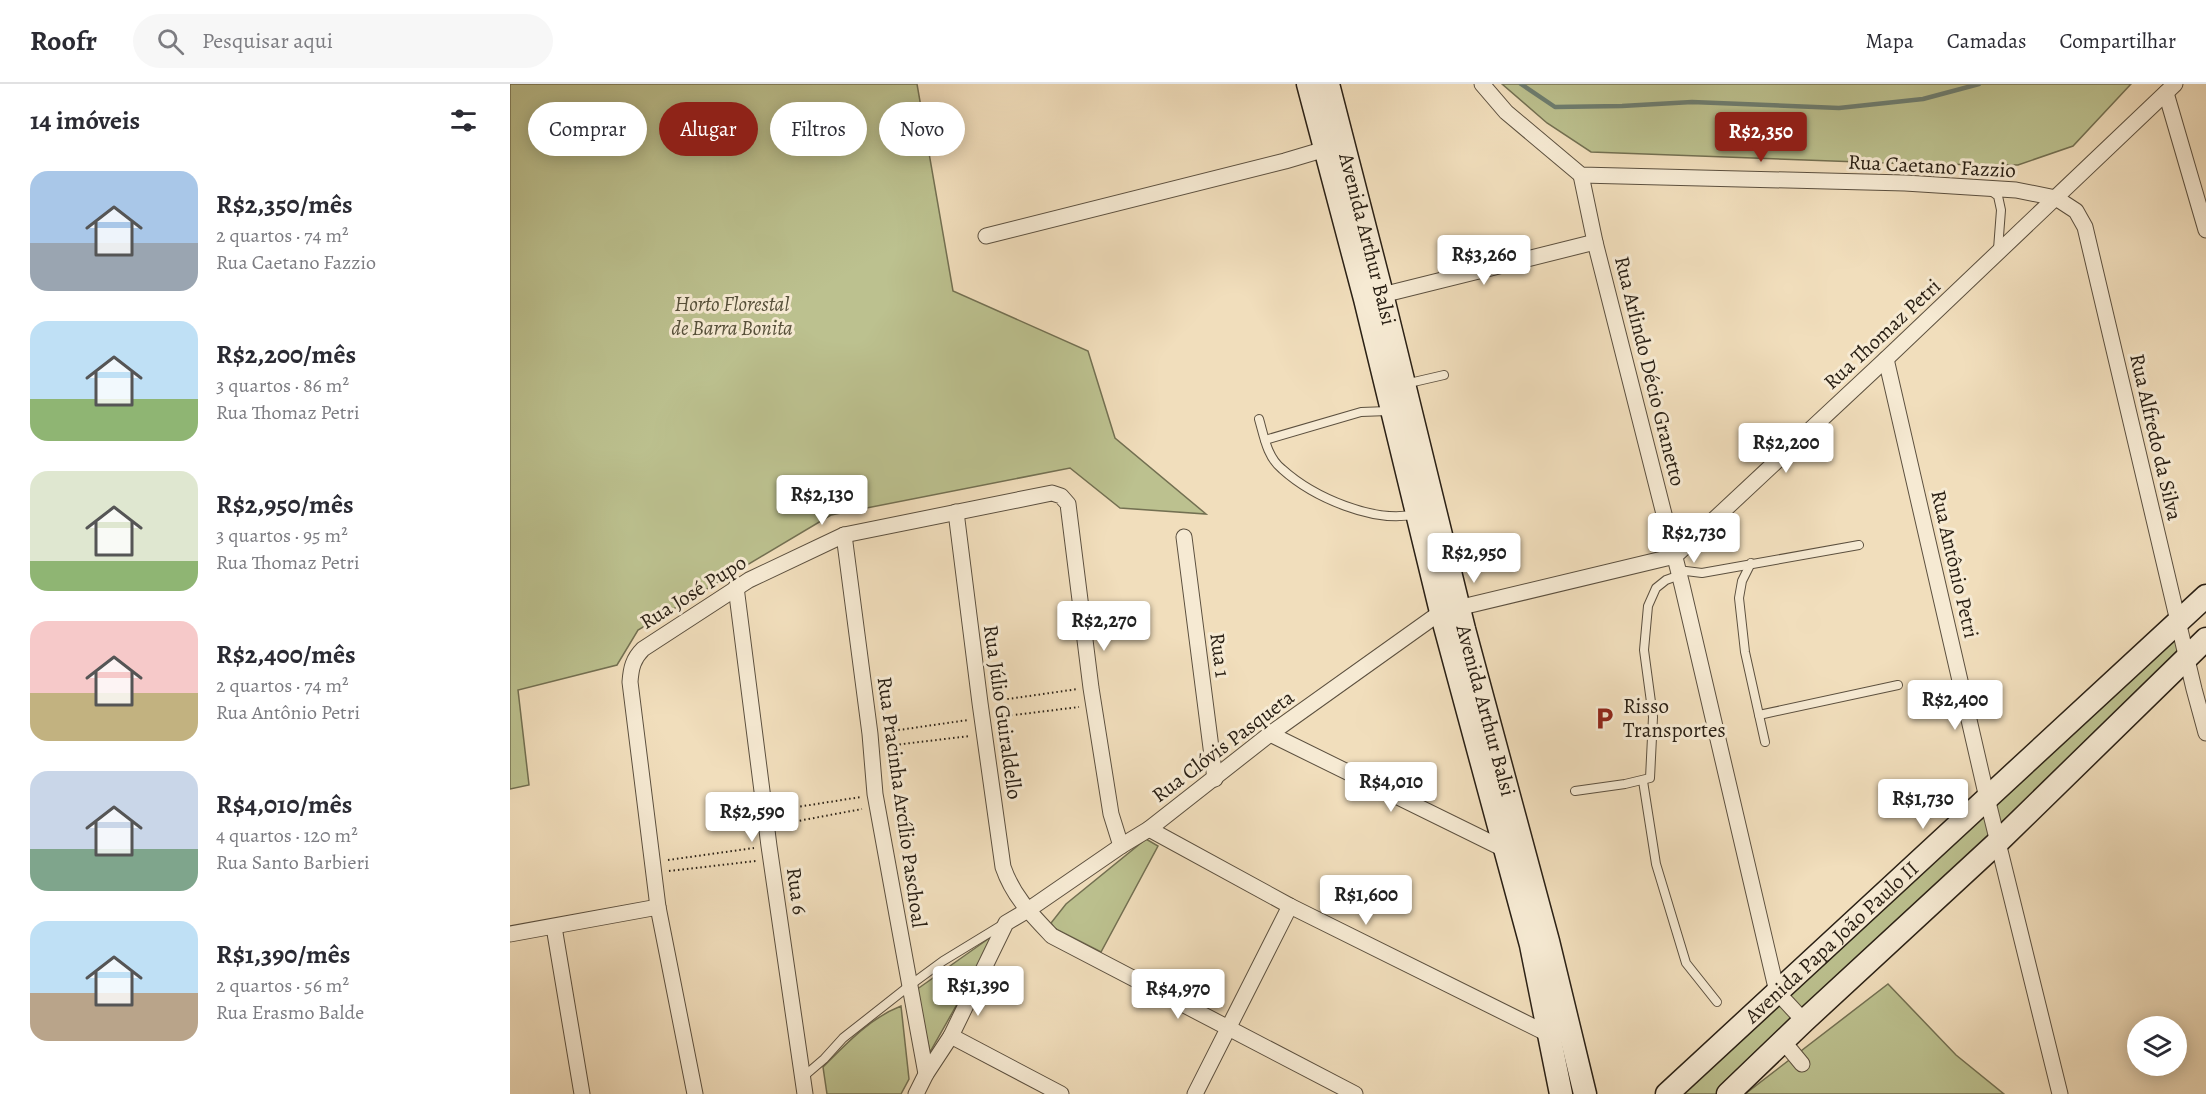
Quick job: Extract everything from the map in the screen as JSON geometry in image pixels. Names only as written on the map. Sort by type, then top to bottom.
[{"type":"main road","name":"Avenida Arthur Balsi","points":[[1308,84],[1334,147],[1373,297],[1404,384],[1426,512],[1450,610],[1516,855],[1573,1045],[1585,1094]]},
{"type":"main road","name":"Avenida Arthur Balsi","points":[[1328,84],[1334,147]]},
{"type":"main road","name":"Avenida Arthur Balsi","points":[[1373,297],[1392,411],[1426,512]]},
{"type":"main road","name":"Avenida Papa João Paulo II","points":[[1667,1094],[2206,596]]},
{"type":"main road","name":"Avenida Papa João Paulo II","points":[[1728,1094],[1803,1021],[1999,841],[2206,639]]},
{"type":"main road","name":"Avenida Arthur Balsi","points":[[1516,855],[1531,945],[1561,1094]]},
{"type":"street","points":[[1482,84],[1506,112],[1581,175]]},
{"type":"street","points":[[2171,88],[2206,230]]},
{"type":"street","name":"Rua Thomaz Petri","points":[[1450,610],[1679,572],[1886,359],[2171,88]]},
{"type":"street","points":[[986,236],[1334,147]]},
{"type":"street","name":"Rua Caetano Fazzio","points":[[1581,175],[1905,183],[2016,190],[2056,198]]},
{"type":"street","name":"Rua Arlindo Décio Granetto","points":[[1581,175],[1595,242],[1679,572],[1777,992]]},
{"type":"street","name":"Rua Alfredo da Silva","points":[[2056,198],[2076,211],[2085,227],[2206,734]]},
{"type":"street","points":[[1373,297],[1595,242]]},
{"type":"street","name":"Rua Antônio Petri","points":[[1886,359],[1987,798],[2060,1094]]},
{"type":"street","name":"Rua José Pupo","points":[[654,867],[630,682],[631,667],[636,656],[736,587],[823,543],[844,535],[1052,493],[1061,496],[1068,504],[1092,688]]},
{"type":"street","name":"Rua Júlio Guiraldello","points":[[956,512],[984,734],[1003,867],[1009,885],[1052,936],[1355,1094]]},
{"type":"street","name":"Rua Pracinha Arcílio Paschoal","points":[[844,535],[871,741],[876,800],[926,1074]]},
{"type":"street","name":"Rua 1","points":[[1184,537],[1215,779]]},
{"type":"street","name":"Rua 6","points":[[736,587],[770,853],[804,1090]]},
{"type":"street","name":"Rua Clóvis Pasqueta","points":[[1006,923],[1149,829],[1270,734],[1450,610]]},
{"type":"street","points":[[1092,688],[1110,814],[1121,846]]},
{"type":"street","points":[[1270,734],[1516,855]]},
{"type":"street","points":[[1149,829],[1290,906],[1549,1036],[1573,1045]]},
{"type":"street","points":[[654,867],[658,907],[695,1094]]},
{"type":"street","points":[[1195,1094],[1290,906]]},
{"type":"street","points":[[510,934],[658,907]]},
{"type":"street","points":[[916,1094],[951,1036],[1006,923]]},
{"type":"street","points":[[554,927],[582,1094]]},
{"type":"street","points":[[1777,992],[1803,1021]]},
{"type":"street","points":[[951,1036],[1061,1094]]},
{"type":"street","points":[[1783,1041],[1802,1064]]},
{"type":"lane","points":[[1987,188],[1998,196],[2001,210],[1996,254]]},
{"type":"lane","points":[[1404,384],[1444,375]]},
{"type":"lane","points":[[1264,440],[1361,412],[1392,411]]},
{"type":"lane","points":[[1258,419],[1267,448],[1281,469],[1327,499],[1367,513],[1402,516],[1426,512]]},
{"type":"lane","points":[[1575,791],[1650,778],[1653,717],[1644,650],[1648,606],[1656,588],[1679,572],[1701,573],[1859,545]]},
{"type":"lane","points":[[1751,563],[1742,581],[1738,598],[1745,652],[1765,742]]},
{"type":"lane","points":[[1679,572],[1701,573]]},
{"type":"lane","points":[[1759,715],[1898,685]]},
{"type":"lane","points":[[1643,781],[1656,864],[1686,963],[1717,1002]]},
{"type":"lane","points":[[804,1090],[824,1059],[843,1038],[943,961],[1006,923]]},
{"type":"path","points":[[871,741],[981,711],[1092,688]]},
{"type":"path","points":[[981,711],[1094,706]]},
{"type":"path","points":[[871,741],[984,734]]},
{"type":"path","points":[[767,819],[876,800]]},
{"type":"path","points":[[767,819],[876,800]]},
{"type":"path","points":[[654,867],[770,853]]},
{"type":"path","points":[[654,867],[770,853]]},
{"type":"green space","name":"Horto Florestal de Barra Bonita","points":[[510,84],[917,84],[920,102],[879,102],[879,156],[930,156],[953,291],[1088,351],[1115,438],[1206,514],[1120,508],[1070,468],[831,515],[638,630],[617,665],[518,690],[529,785],[510,789]]},
{"type":"green space","points":[[1502,84],[2131,84],[2073,146],[2018,165],[1913,164],[1591,152],[1547,123]]},
{"type":"green space","points":[[2179,623],[2187,654],[1999,838],[1989,799]]},
{"type":"green space","points":[[1986,801],[1997,841],[1804,1019],[1780,992]]},
{"type":"green space","points":[[1146,839],[1158,846],[1101,952],[1054,928],[1051,923],[1066,904]]},
{"type":"green space","points":[[998,932],[930,1052],[916,990]]},
{"type":"green space","points":[[1888,984],[1956,1055],[2004,1094],[1745,1094]]},
{"type":"green space","points":[[1777,994],[1802,1020],[1725,1094],[1670,1094]]},
{"type":"green space","points":[[901,1006],[909,1079],[901,1094],[827,1094],[823,1067],[879,1017]]},
{"type":"waterway","points":[[1521,84],[1555,107],[1692,102],[1839,108],[1923,99],[1979,84]]},
{"type":"place","name":"Risso Transportes","points":[[1605,718]]}]
